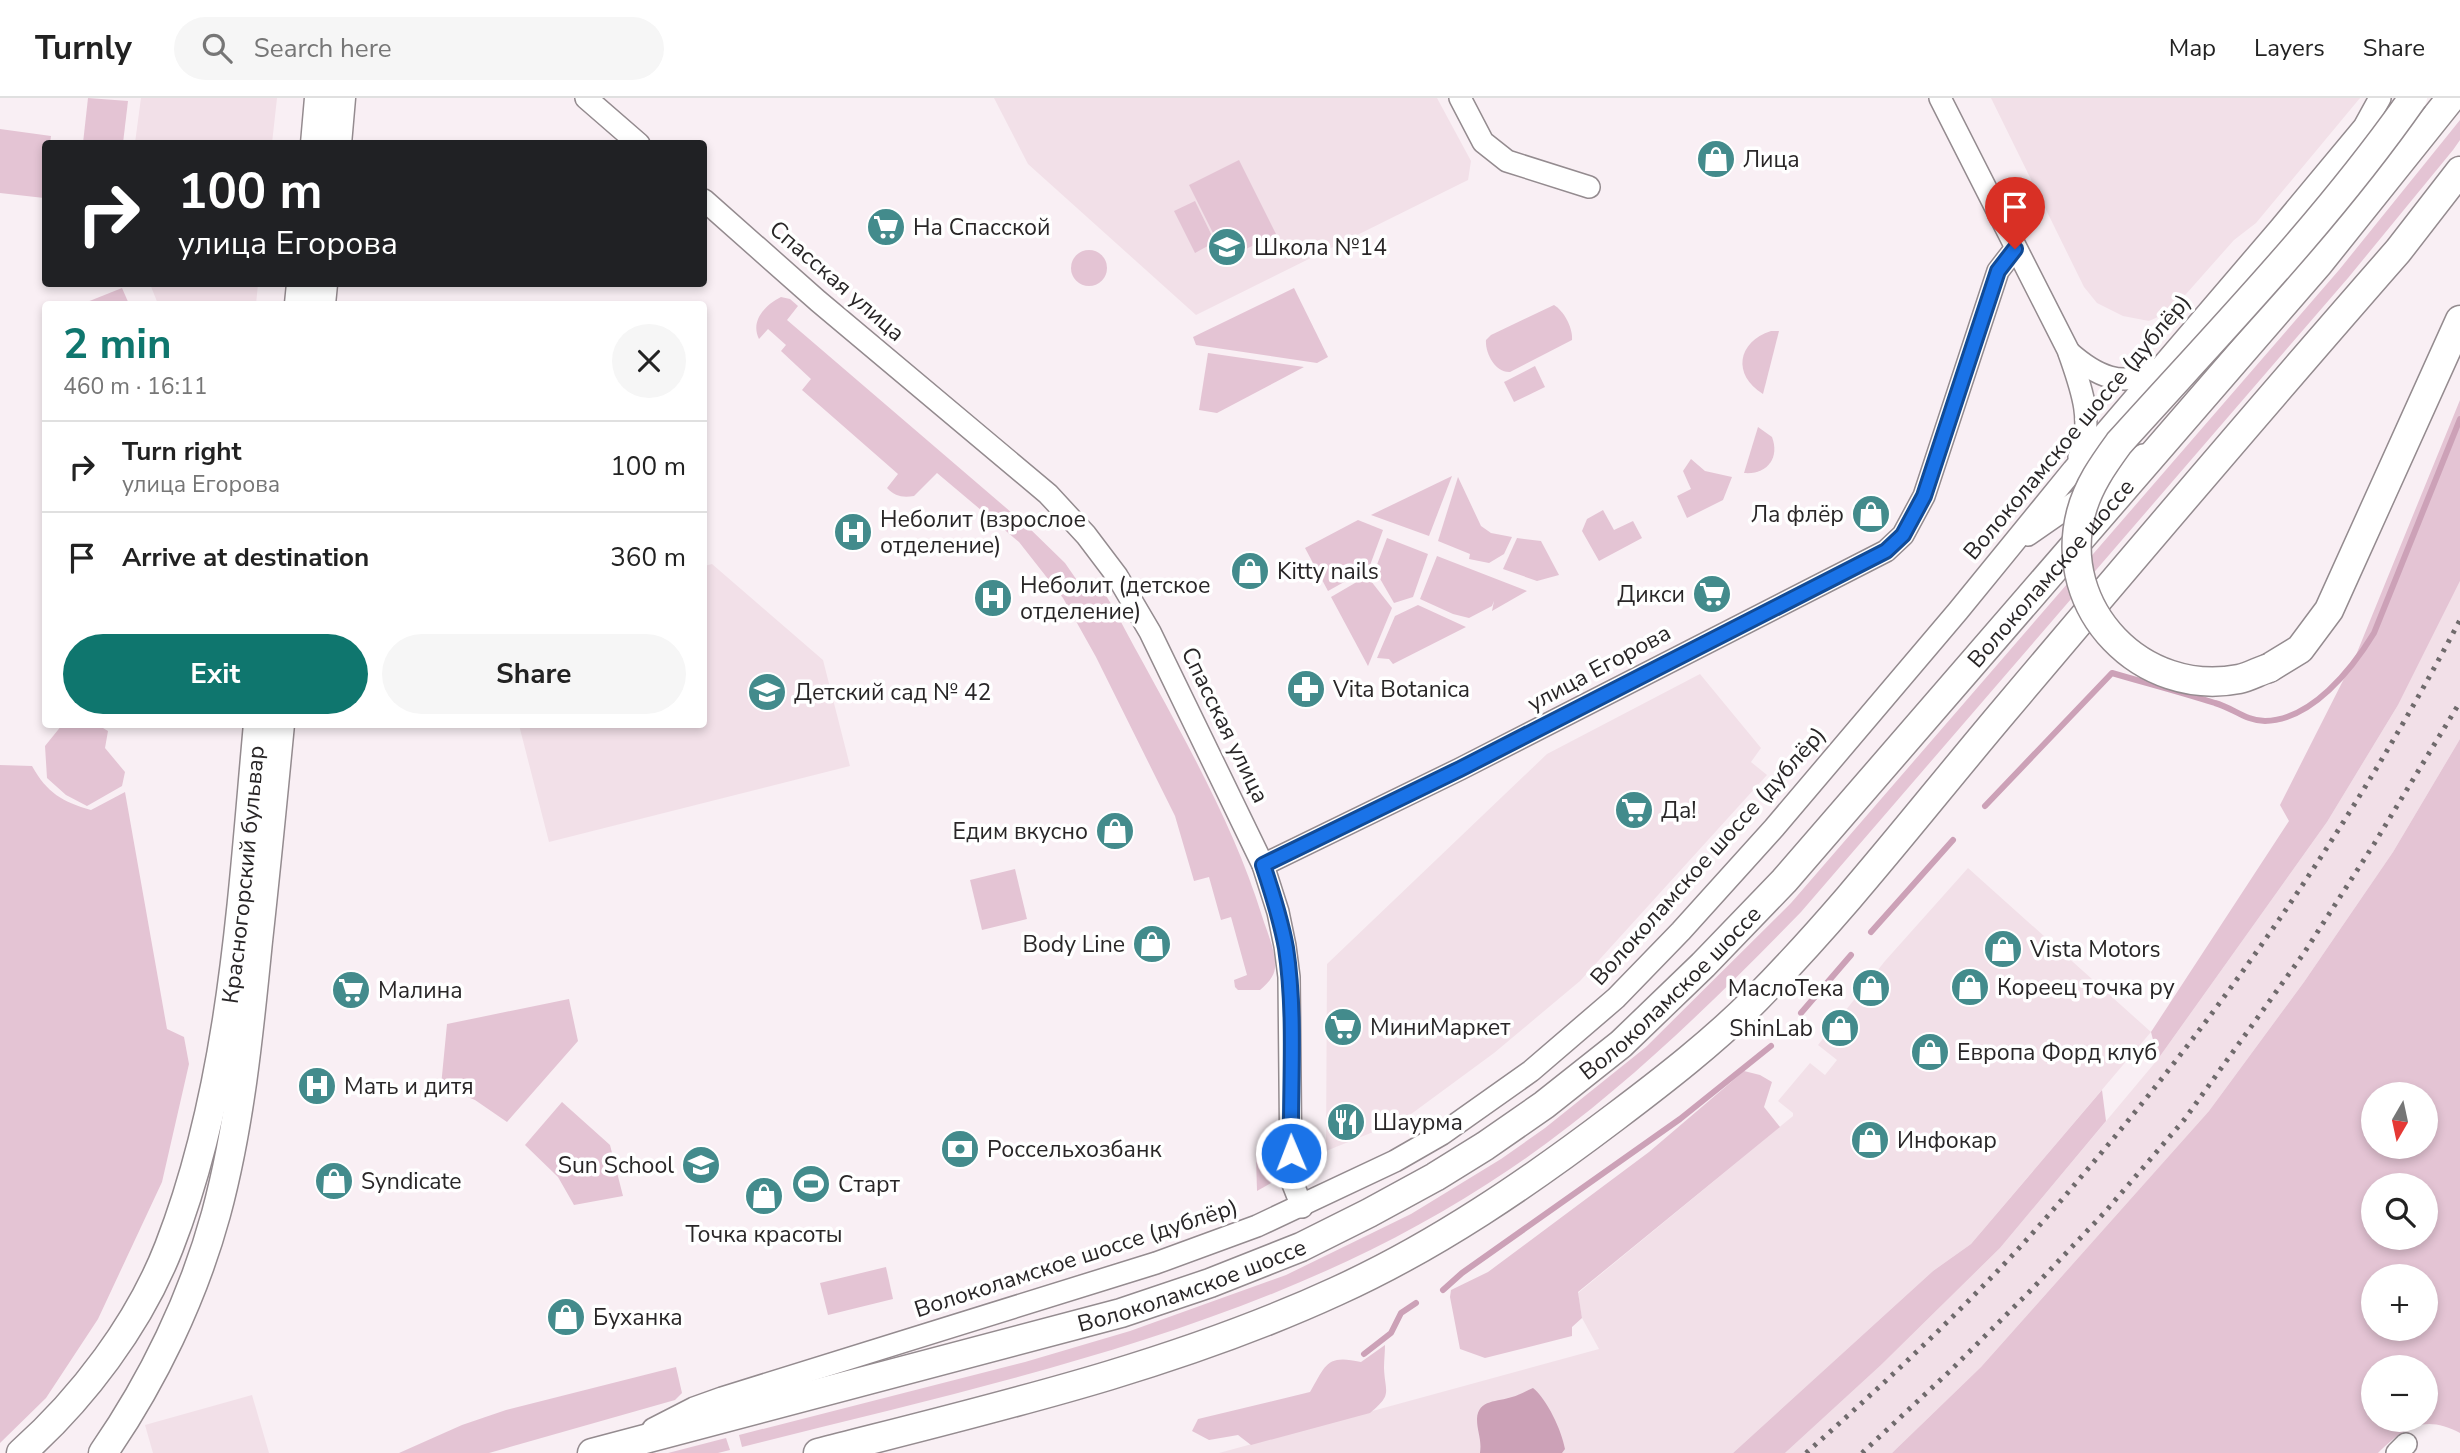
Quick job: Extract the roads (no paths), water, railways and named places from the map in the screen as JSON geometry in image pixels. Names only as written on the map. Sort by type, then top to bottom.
[{"type":"main road","points":[[315,140],[319,98]]},
{"type":"main road","points":[[337,140],[341,98]]},
{"type":"main road","points":[[2413,98],[2367,161],[2100,468],[2080,515],[2076,553],[2083,590],[2099,624],[2125,651],[2157,670],[2193,680],[2240,679],[2269,668],[2300,649],[2329,610],[2460,320]]},
{"type":"main road","name":"Волоколамское шоссе","points":[[592,1453],[1121,1313],[1210,1283],[1301,1247],[1358,1219],[1485,1146],[1544,1105],[1621,1044],[1703,965],[1784,881],[2319,263],[2451,98]]},
{"type":"main road","points":[[818,1453],[1034,1398],[1139,1366],[1240,1332],[1340,1290],[1470,1219],[1565,1155],[1668,1077],[1752,1003],[1833,918],[2001,715],[2398,251],[2460,171]]},
{"type":"main road","name":"Красногорский бульвар","points":[[22,1453],[75,1400],[109,1355],[144,1299],[169,1249],[191,1184],[226,1023],[258,728]]},
{"type":"main road","name":"Красногорский бульвар","points":[[103,1453],[148,1381],[175,1325],[197,1272],[216,1214],[235,1129],[251,1014],[280,728]]},
{"type":"street","points":[[586,98],[634,140]]},
{"type":"street","points":[[1460,98],[1483,142],[1507,161],[1589,187]]},
{"type":"street","points":[[1940,98],[2068,351],[2080,383],[2086,412],[2086,434],[2073,470]]},
{"type":"street","name":"Волоколамское шоссе (дублёр)","points":[[624,1444],[694,1408],[1156,1263],[1257,1226],[1395,1161],[1442,1134],[1531,1071],[1616,998],[1765,838],[2364,127],[2380,98]]},
{"type":"street","name":"Спасская улица","points":[[707,203],[818,302],[1048,494],[1086,535],[1117,576],[1150,632],[1263,865],[1278,912],[1289,977],[1291,1179],[1302,1207]]},
{"type":"street","name":"улица Егорова","points":[[1263,865],[1460,769],[1886,551],[1903,535],[1924,496],[1998,271],[2015,249]]},
{"type":"street","points":[[2068,351],[2086,367],[2118,379],[2145,376],[2163,364]]},
{"type":"street","points":[[2006,550],[2166,439]]},
{"type":"waterway","points":[[1985,806],[2112,673],[2215,703],[2246,717],[2265,721],[2299,712],[2329,690],[2354,662],[2374,633],[2460,419]]},
{"type":"waterway","points":[[1871,932],[1953,840]]},
{"type":"waterway","points":[[1801,1013],[1851,955]]},
{"type":"waterway","points":[[1443,1290],[1462,1273],[1680,1119],[1771,1046]]},
{"type":"waterway","points":[[1364,1354],[1391,1333],[1401,1313],[1416,1303]]},
{"type":"railway","points":[[1806,1453],[1909,1359],[2007,1261],[2067,1194],[2153,1090],[2250,962],[2339,829],[2422,691],[2460,620]]},
{"type":"railway","points":[[1862,1453],[2032,1289],[2105,1212],[2184,1120],[2304,953],[2460,702]]},
{"type":"place","name":"Лица","points":[[1716,159]]},
{"type":"place","name":"На Спасской","points":[[886,227]]},
{"type":"place","name":"Школа №14","points":[[1227,247]]},
{"type":"place","name":"Ла флёр","points":[[1871,514]]},
{"type":"place","name":"Неболит (взрослое отделение)","points":[[853,532]]},
{"type":"place","name":"Kitty nails","points":[[1250,571]]},
{"type":"place","name":"Дикси","points":[[1712,594]]},
{"type":"place","name":"Неболит (детское отделение)","points":[[993,598]]},
{"type":"place","name":"Vita Botanica","points":[[1306,689]]},
{"type":"place","name":"Детский сад № 42","points":[[767,692]]},
{"type":"place","name":"Да!","points":[[1634,810]]},
{"type":"place","name":"Едим вкусно","points":[[1115,831]]},
{"type":"place","name":"Body Line","points":[[1152,944]]},
{"type":"place","name":"Vista Motors","points":[[2003,949]]},
{"type":"place","name":"Кореец точка ру","points":[[1970,987]]},
{"type":"place","name":"МаслоТека","points":[[1871,988]]},
{"type":"place","name":"Малина","points":[[351,990]]},
{"type":"place","name":"МиниМаркет","points":[[1343,1027]]},
{"type":"place","name":"ShinLab","points":[[1840,1028]]},
{"type":"place","name":"Европа Форд клуб","points":[[1930,1052]]},
{"type":"place","name":"Мать и дитя","points":[[317,1086]]},
{"type":"place","name":"Шаурма","points":[[1346,1122]]},
{"type":"place","name":"Инфокар","points":[[1870,1140]]},
{"type":"place","name":"Россельхозбанк","points":[[960,1149]]},
{"type":"place","name":"Sun School","points":[[701,1165]]},
{"type":"place","name":"Syndicate","points":[[334,1181]]},
{"type":"place","name":"Старт","points":[[811,1184]]},
{"type":"place","name":"Точка красоты","points":[[764,1196]]},
{"type":"place","name":"Буханка","points":[[566,1317]]}]
